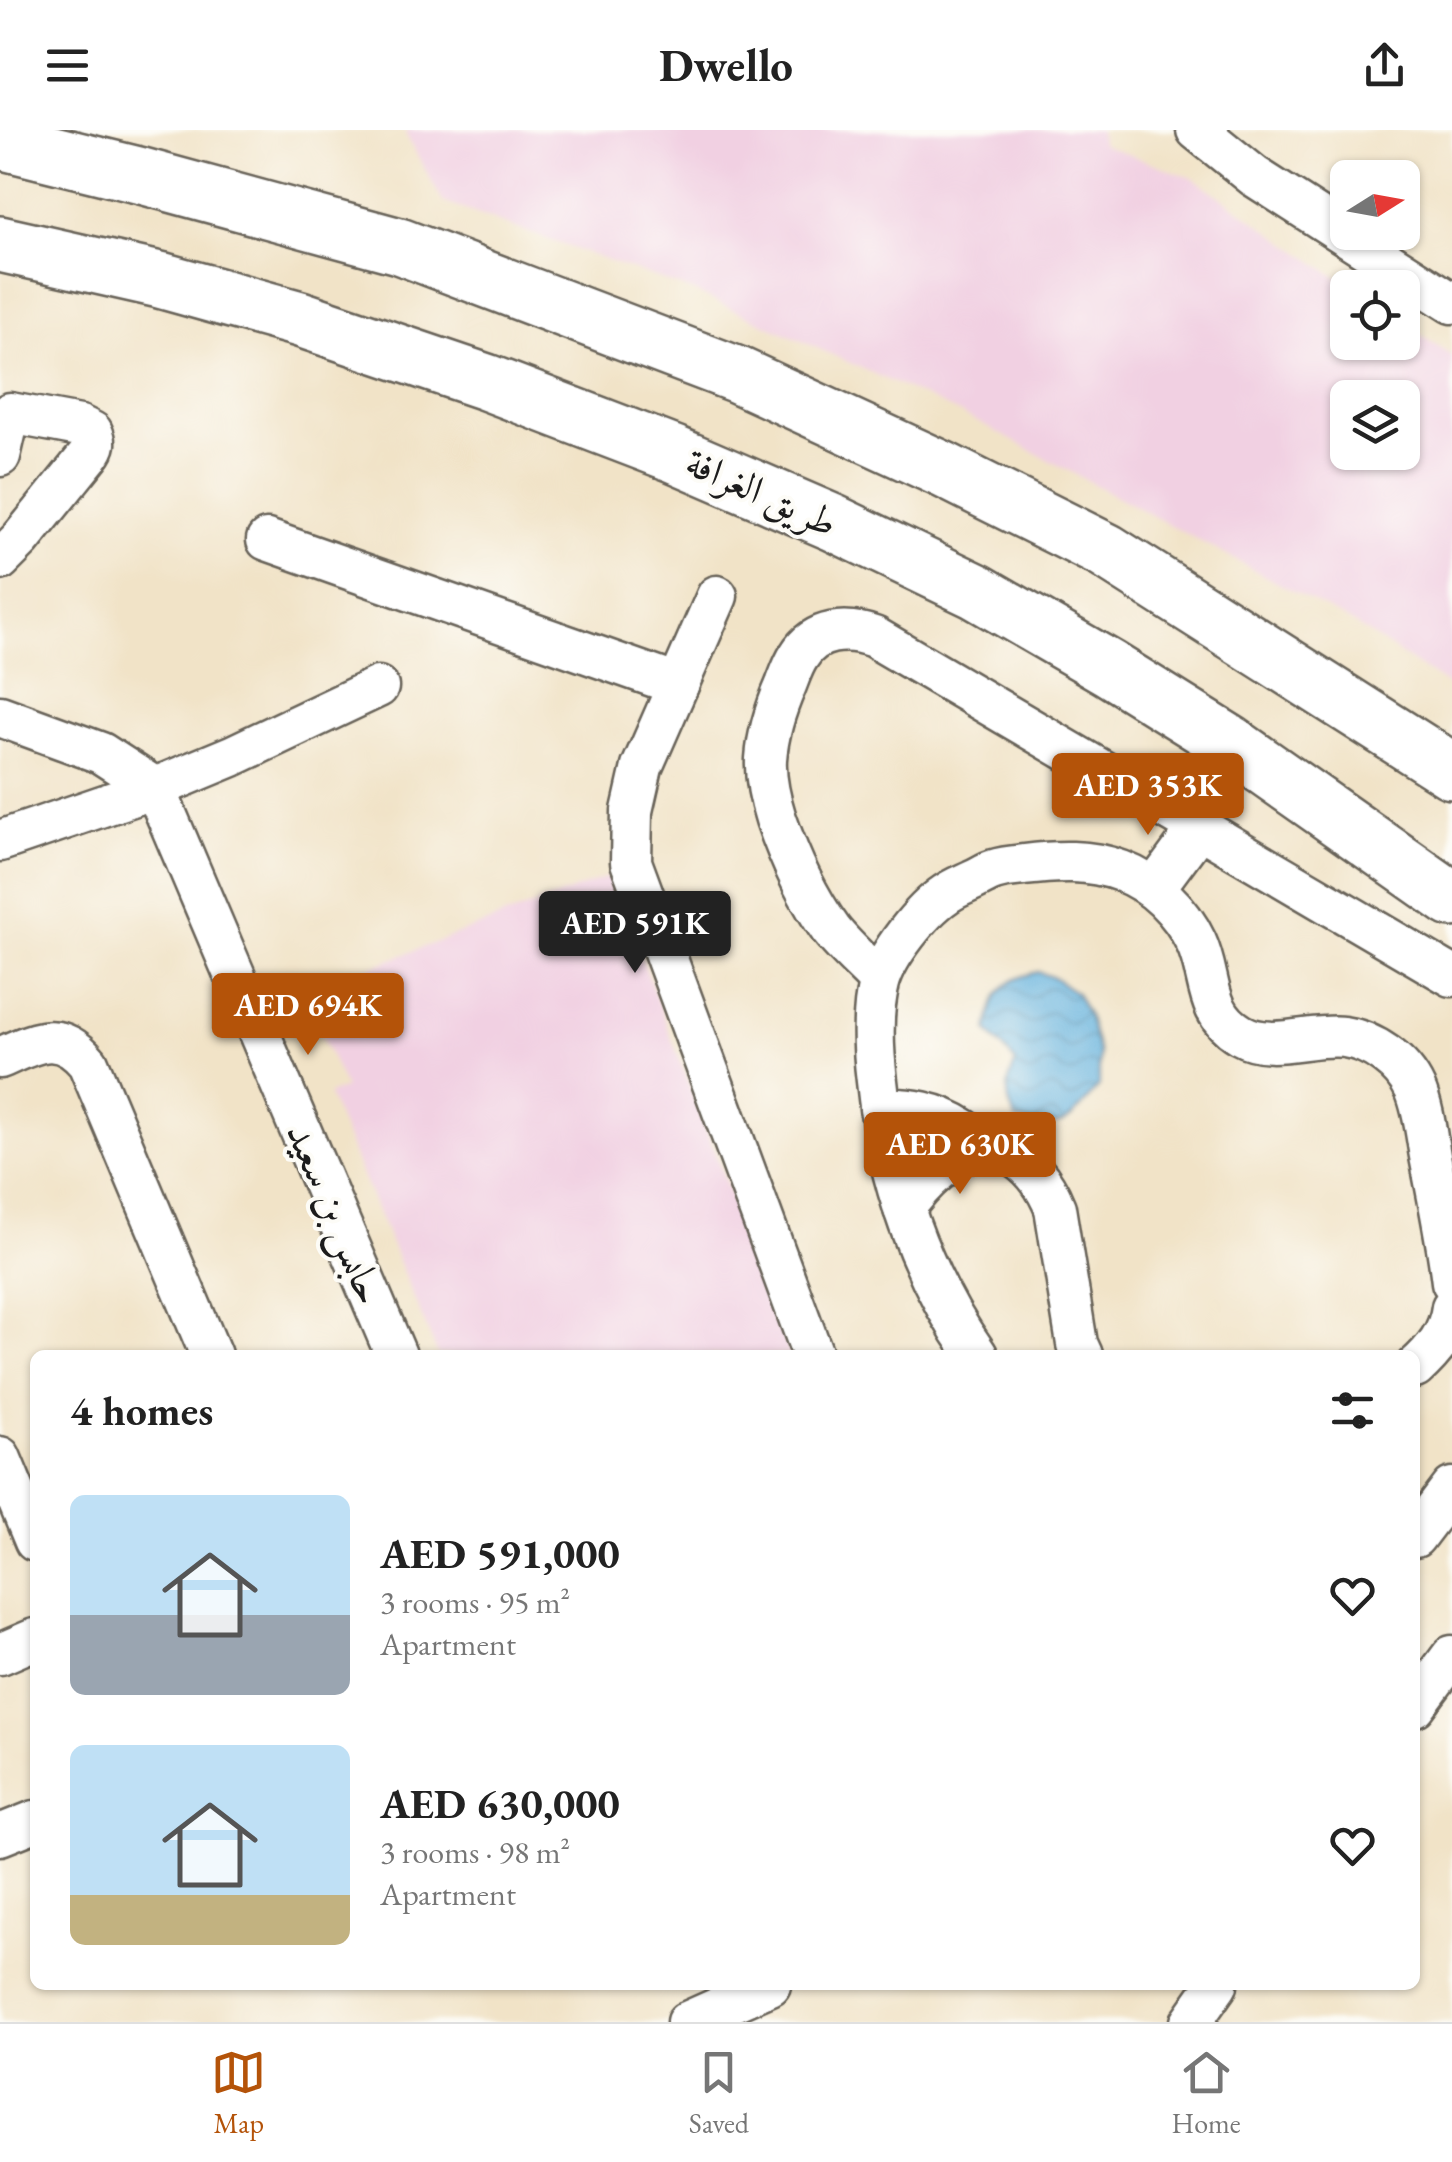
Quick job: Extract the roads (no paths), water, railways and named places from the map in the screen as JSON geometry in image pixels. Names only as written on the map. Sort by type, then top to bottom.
[{"type":"highway","points":[[0,141],[400,246],[738,376],[944,470],[1106,551],[1445,763]]},
{"type":"highway","name":"طريق الغرافة","points":[[0,244],[160,280],[300,319],[486,382],[674,454],[834,524],[976,591],[1109,668],[1231,744],[1452,899]]},
{"type":"street","points":[[1197,130],[1254,176],[1445,285]]},
{"type":"street","points":[[0,456],[10,412],[88,429],[94,436],[95,446],[21,540],[0,560]]},
{"type":"street","points":[[267,540],[678,685]]},
{"type":"street","points":[[717,596],[642,767],[632,810],[630,862],[811,1350]]},
{"type":"street","points":[[879,980],[832,931],[807,890],[768,792],[769,731],[799,655],[811,642],[842,630],[874,638],[1452,976]]},
{"type":"street","points":[[0,841],[155,788],[378,687]]},
{"type":"street","points":[[0,716],[101,753],[155,788]]},
{"type":"street","name":"حابس بن سعيد","points":[[155,788],[394,1350]]},
{"type":"street","points":[[1154,889],[1199,828]]},
{"type":"street","points":[[974,1350],[954,1322],[904,1209],[880,1109],[873,1028],[879,980],[906,932],[946,894],[995,869],[1086,862],[1122,872],[1154,889],[1180,914],[1197,943],[1211,1001],[1223,1021],[1242,1035],[1264,1042],[1319,1036],[1348,1038],[1374,1047],[1398,1065],[1414,1088],[1444,1189],[1452,1282]]},
{"type":"street","points":[[0,1058],[48,1040],[64,1042],[88,1064],[209,1350]]},
{"type":"street","points":[[880,1109],[913,1110],[945,1119],[982,1144],[1020,1159],[1035,1173],[1055,1208],[1080,1350]]},
{"type":"street","points":[[904,1209],[937,1170],[982,1144]]},
{"type":"street","points":[[1420,1364],[1443,1336],[1452,1306]]},
{"type":"street","points":[[0,1458],[30,1529]]},
{"type":"street","points":[[1420,1530],[1452,1488]]},
{"type":"street","points":[[0,1654],[30,1641]]},
{"type":"street","points":[[1420,1699],[1452,1656]]},
{"type":"street","points":[[0,1835],[30,1822]]},
{"type":"street","points":[[687,2022],[759,1990]]},
{"type":"street","points":[[1192,2022],[1214,1990]]},
{"type":"water","points":[[1038,972],[1076,993],[1089,1018],[1099,1054],[1099,1086],[1072,1117],[1046,1125],[1016,1120],[1008,1091],[1016,1063],[988,1031],[1001,991],[1015,980]]}]
